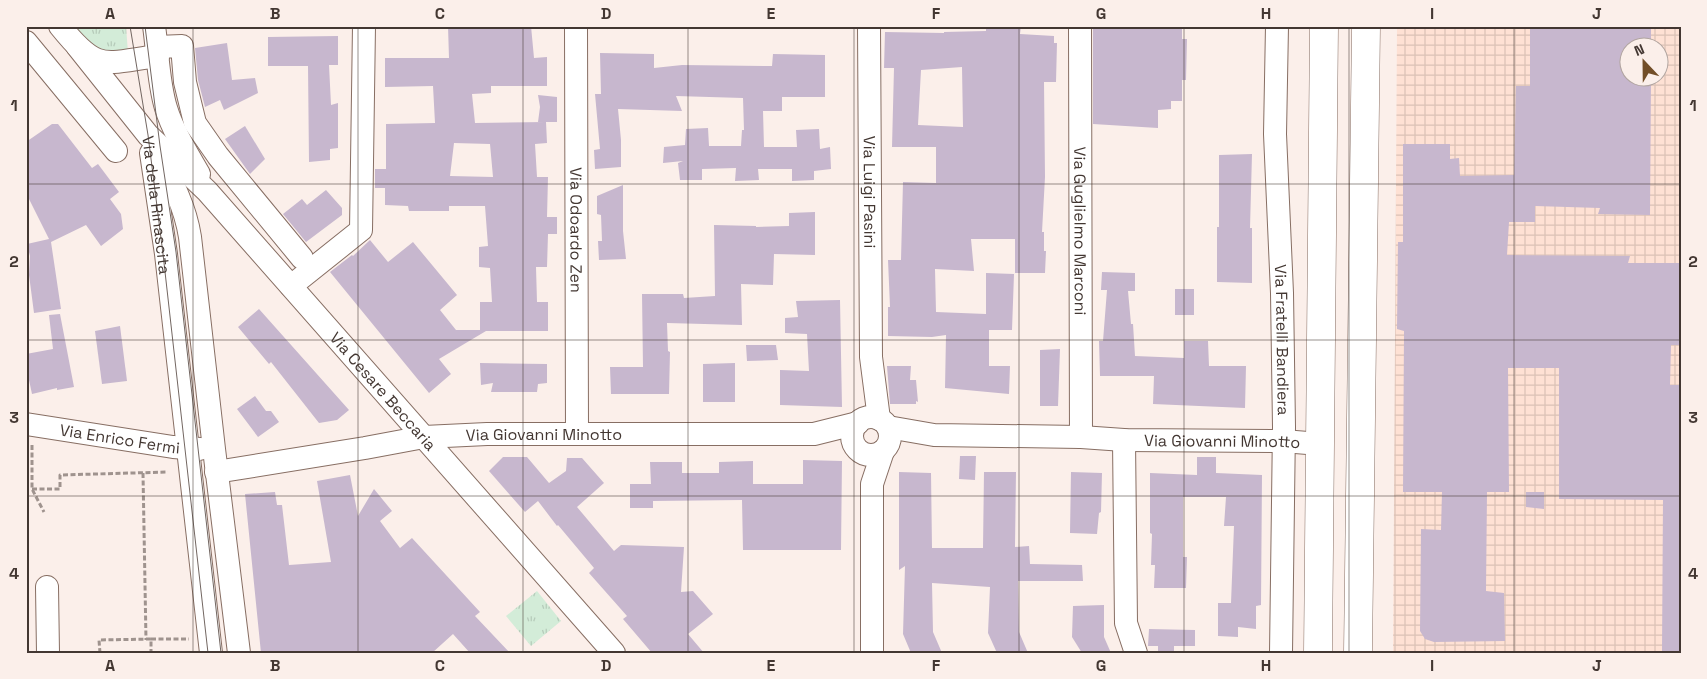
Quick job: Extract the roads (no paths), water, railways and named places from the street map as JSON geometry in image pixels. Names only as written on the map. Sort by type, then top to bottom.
[{"type":"main road","points":[[1318,653],[1324,26]]},
{"type":"main road","points":[[1358,653],[1366,26]]},
{"type":"street","points":[[26,32],[35,26]]},
{"type":"street","points":[[60,26],[148,135]]},
{"type":"street","points":[[292,286],[362,230],[364,26]]},
{"type":"street","name":"Via Odoardo Zen","points":[[576,26],[577,434]]},
{"type":"street","name":"Via Luigi Pasini","points":[[869,26],[872,653]]},
{"type":"street","name":"Via Guglielmo Marconi","points":[[1080,26],[1081,437]]},
{"type":"street","name":"Via Fratelli Bandiera","points":[[1277,26],[1275,134],[1282,294],[1284,441],[1281,653]]},
{"type":"street","points":[[26,42],[116,151]]},
{"type":"street","points":[[76,46],[88,57],[107,63],[120,62],[156,43]]},
{"type":"street","name":"Via della Rinascita","points":[[156,43],[163,98],[186,127],[208,191]]},
{"type":"street","points":[[186,127],[218,156],[302,258]]},
{"type":"street","name":"Via Cesare Beccaria","points":[[148,135],[208,191],[614,653]]},
{"type":"street","name":"Via della Rinascita","points":[[148,135],[166,254],[211,653]]},
{"type":"street","name":"Via della Rinascita","points":[[148,135],[176,190],[188,224],[239,653]]},
{"type":"street","name":"Via Enrico Fermi","points":[[29,425],[187,448],[214,450]]},
{"type":"street","name":"Via Giovanni Minotto","points":[[216,472],[424,437],[486,434],[934,435],[1081,437],[1124,440],[1284,441],[1320,444]]},
{"type":"street","name":"Via Giovanni Minotto","points":[[1124,440],[1126,623],[1136,653]]},
{"type":"street","points":[[47,587],[48,653]]},
{"type":"tram line","points":[[130,26],[148,135],[163,254],[208,653]]},
{"type":"tram line","points":[[145,26],[176,252],[221,653]]}]
